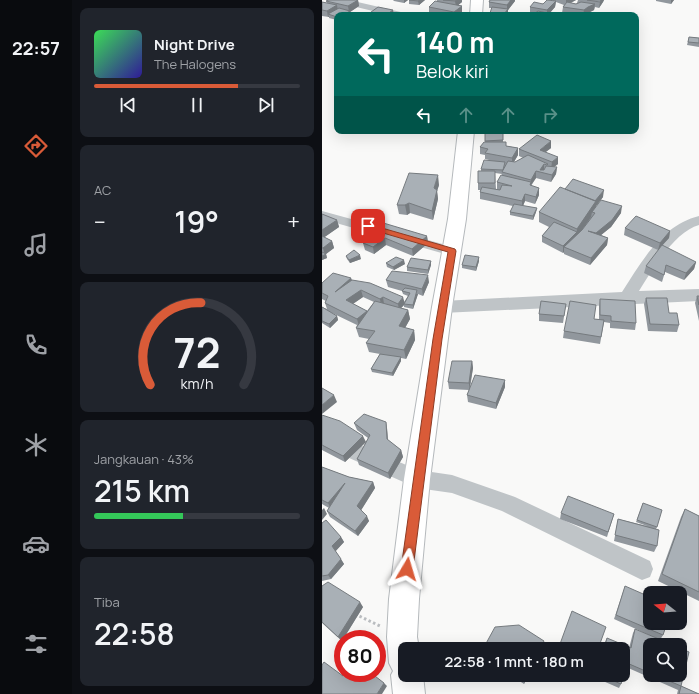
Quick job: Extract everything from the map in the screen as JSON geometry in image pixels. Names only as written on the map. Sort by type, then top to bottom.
[{"type":"highway","points":[[476,12],[477,0]]},
{"type":"highway","points":[[403,642],[404,599],[417,479],[442,307],[452,251],[466,134]]},
{"type":"highway","points":[[408,682],[409,694]]},
{"type":"street","points":[[338,0],[389,12]]},
{"type":"street","points":[[322,215],[452,251]]},
{"type":"street","points":[[627,297],[641,274],[672,236],[683,225],[699,220]]},
{"type":"street","points":[[442,307],[627,297],[699,295]]},
{"type":"street","points":[[322,437],[417,479],[452,484],[508,504],[642,569]]},
{"type":"path","points":[[347,610],[402,637]]},
{"type":"building","points":[[358,0],[348,6],[326,1]]},
{"type":"building","points":[[490,0],[511,0],[507,5],[489,2]]},
{"type":"building","points":[[547,0],[556,1],[547,10],[530,7],[534,2],[543,4]]},
{"type":"building","points":[[587,0],[601,0],[600,2]]},
{"type":"building","points":[[435,1],[462,6],[454,12],[429,7]]},
{"type":"building","points":[[322,2],[337,5],[327,11],[322,10]]},
{"type":"building","points":[[567,2],[576,4],[581,2],[595,4],[584,10],[563,7]]},
{"type":"building","points":[[378,7],[393,10],[390,12],[371,12]]},
{"type":"building","points":[[492,7],[508,9],[506,12],[490,12]]},
{"type":"building","points":[[339,8],[350,11],[334,12],[334,16],[328,14]]},
{"type":"building","points":[[689,37],[699,38],[699,43],[688,42]]},
{"type":"building","points":[[485,134],[503,134],[503,140],[485,141]]},
{"type":"building","points":[[537,135],[551,141],[540,150],[558,157],[552,162],[519,149]]},
{"type":"building","points":[[484,142],[506,142],[506,146],[518,148],[512,158],[485,153],[488,149],[480,147]]},
{"type":"building","points":[[528,155],[548,164],[544,164],[540,170],[544,170],[546,166],[557,167],[552,175],[536,171],[531,180],[502,172],[508,161],[515,162]]},
{"type":"building","points":[[484,160],[505,162],[503,170],[481,169]]},
{"type":"building","points":[[478,171],[495,171],[495,183],[478,183]]},
{"type":"building","points":[[409,173],[438,175],[434,188],[437,190],[432,211],[409,203],[405,205],[397,205]]},
{"type":"building","points":[[501,175],[531,182],[530,185],[539,188],[536,197],[525,194],[522,201],[480,192],[482,187],[500,190],[502,185],[512,186],[497,182]]},
{"type":"building","points":[[573,179],[604,190],[595,201],[565,189]]},
{"type":"building","points":[[560,187],[596,201],[577,229],[539,212]]},
{"type":"building","points":[[601,200],[622,206],[612,220],[596,233],[588,231],[608,238],[591,258],[564,247],[582,230],[595,213],[592,212]]},
{"type":"building","points":[[514,204],[537,208],[533,216],[510,212]]},
{"type":"building","points":[[322,214],[337,220],[322,230]]},
{"type":"building","points":[[636,216],[670,231],[660,243],[625,228]]},
{"type":"building","points":[[380,222],[427,236],[412,249],[385,238],[373,247],[363,243],[380,230],[372,228]]},
{"type":"building","points":[[554,222],[577,232],[563,246],[542,236]]},
{"type":"building","points":[[322,236],[332,241],[323,248],[322,248]]},
{"type":"building","points":[[662,245],[696,262],[686,273],[666,265],[664,275],[646,266]]},
{"type":"building","points":[[354,250],[360,255],[349,260],[346,256]]},
{"type":"building","points":[[465,255],[479,257],[476,267],[462,265]]},
{"type":"building","points":[[396,257],[404,260],[393,267],[386,263]]},
{"type":"building","points":[[411,258],[431,261],[428,270],[407,267]]},
{"type":"building","points":[[392,271],[428,275],[422,289],[386,280]]},
{"type":"building","points":[[333,273],[351,278],[335,292],[352,280],[370,283],[403,297],[398,304],[383,297],[380,299],[361,290],[346,300],[367,311],[357,319],[325,303],[328,296],[322,293],[322,283]]},
{"type":"building","points":[[405,288],[417,290],[413,305],[404,304],[410,293],[402,291]]},
{"type":"building","points":[[646,298],[667,298],[669,313],[677,313],[679,325],[650,324]]},
{"type":"building","points":[[600,299],[635,301],[636,323],[611,321],[611,316],[600,315]]},
{"type":"building","points":[[375,301],[408,310],[399,326],[414,330],[404,350],[366,343],[375,331],[356,328]]},
{"type":"building","points":[[541,301],[566,304],[564,316],[539,314]]},
{"type":"building","points":[[570,301],[596,305],[594,319],[604,320],[601,337],[564,331]]},
{"type":"building","points":[[322,307],[337,316],[329,324],[322,321]]},
{"type":"building","points":[[380,354],[401,357],[392,373],[371,369]]},
{"type":"building","points":[[452,361],[472,361],[469,383],[448,382]]},
{"type":"building","points":[[475,375],[505,380],[496,403],[467,395]]},
{"type":"building","points":[[322,388],[334,395],[322,405]]},
{"type":"building","points":[[364,414],[386,422],[387,439],[401,450],[388,473],[357,459],[370,435],[354,423]]},
{"type":"building","points":[[322,415],[340,421],[363,436],[343,456],[322,445]]},
{"type":"building","points":[[322,467],[349,477],[373,482],[357,506],[367,516],[355,531],[327,511],[345,483],[328,503],[322,500]]},
{"type":"building","points":[[568,496],[614,514],[608,532],[561,513]]},
{"type":"building","points":[[643,503],[662,510],[657,527],[637,520]]},
{"type":"building","points":[[685,509],[699,516],[699,592],[662,574]]},
{"type":"building","points":[[618,519],[659,530],[657,546],[615,535]]},
{"type":"building","points":[[326,520],[341,537],[332,546],[341,559],[328,575],[322,576],[322,523]]},
{"type":"building","points":[[328,582],[360,602],[342,630],[334,630],[334,633],[322,622],[322,586]]},
{"type":"building","points":[[625,586],[643,594],[643,626],[616,615]]},
{"type":"building","points":[[572,611],[606,627],[601,642],[561,642]]},
{"type":"building","points":[[519,625],[544,641],[487,642],[495,627]]},
{"type":"building","points":[[635,629],[656,638],[643,638],[643,670],[630,664],[631,648]]},
{"type":"building","points":[[651,630],[665,630],[663,635]]},
{"type":"building","points":[[607,638],[617,642],[606,642]]},
{"type":"building","points":[[324,662],[334,669],[334,682],[384,683],[377,694],[322,694],[322,665]]},
{"type":"building","points":[[672,682],[682,682],[681,686]]},
{"type":"building","points":[[681,686],[699,694],[679,694]]},
{"type":"route","points":[[368,226],[452,251],[437,339],[417,479],[407,569]]}]
